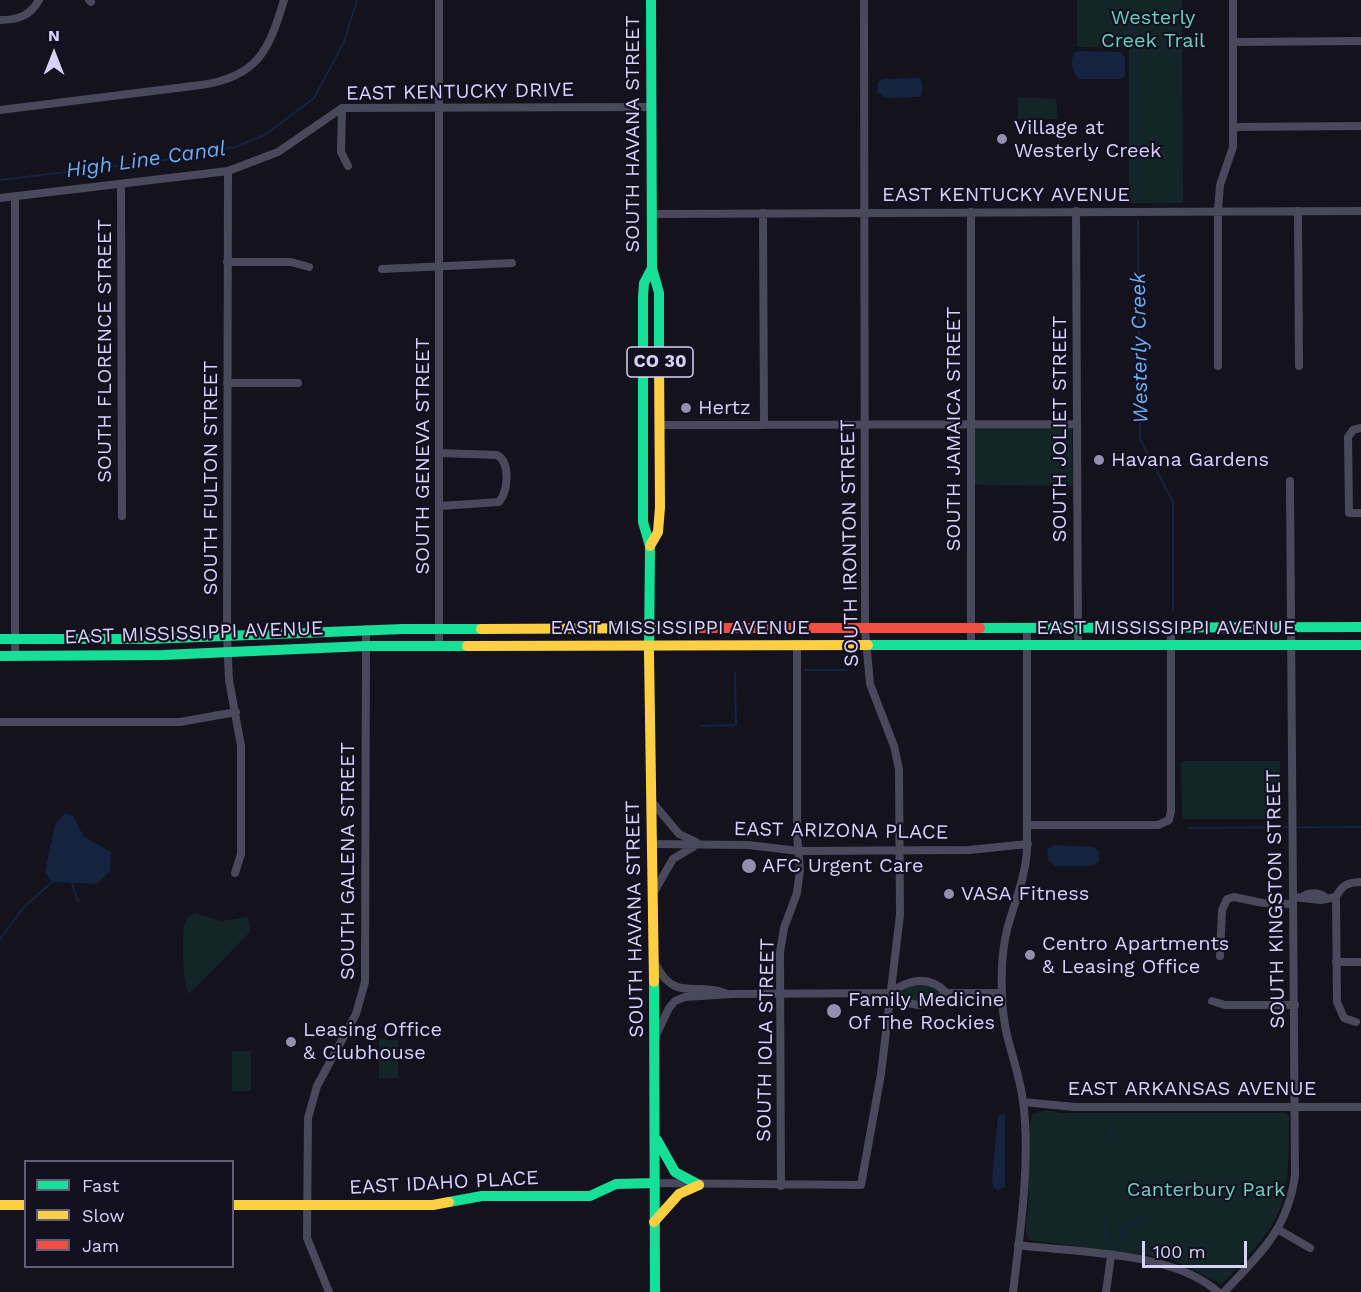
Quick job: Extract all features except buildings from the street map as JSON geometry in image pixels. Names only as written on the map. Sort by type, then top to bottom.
[{"type":"main road","name":"SOUTH HAVANA STREET","points":[[650,546],[658,529],[660,457],[659,293],[652,268],[651,0]]},
{"type":"main road","name":"SOUTH HAVANA STREET","points":[[652,268],[644,287],[643,435],[644,532],[650,546],[655,1292]]},
{"type":"main road","points":[[643,329],[660,347]]},
{"type":"main road","points":[[643,407],[652,421],[660,425]]},
{"type":"main road","points":[[643,435],[652,442],[660,457]]},
{"type":"main road","name":"EAST MISSISSIPPI AVENUE","points":[[0,639],[227,635],[366,629],[1361,627]]},
{"type":"main road","name":"EAST MISSISSIPPI AVENUE","points":[[0,656],[228,652],[366,646],[1361,645]]},
{"type":"main road","points":[[655,1134],[666,1160],[675,1172],[699,1185]]},
{"type":"main road","name":"EAST IDAHO PLACE","points":[[234,1205],[433,1205],[482,1196],[590,1196],[616,1184],[654,1184]]},
{"type":"main road","points":[[654,1222],[677,1196],[687,1188],[699,1185]]},
{"type":"main road","points":[[0,1205],[24,1205]]},
{"type":"street","points":[[0,20],[23,17],[39,0]]},
{"type":"street","points":[[0,110],[201,85],[237,74],[266,52],[284,0]]},
{"type":"street","name":"SOUTH GENEVA STREET","points":[[439,0],[439,646]]},
{"type":"street","name":"SOUTH IRONTON STREET","points":[[781,1186],[861,1185],[881,1074],[900,927],[898,763],[871,688],[865,629],[864,0]]},
{"type":"street","points":[[1218,366],[1218,210],[1220,185],[1233,147],[1233,2]]},
{"type":"street","points":[[1233,42],[1361,41]]},
{"type":"street","name":"EAST KENTUCKY DRIVE","points":[[0,198],[228,171],[278,152],[342,108],[651,107]]},
{"type":"street","points":[[342,108],[341,152],[348,166]]},
{"type":"street","points":[[1233,127],[1361,126]]},
{"type":"street","name":"SOUTH FULTON STREET","points":[[228,171],[227,635],[230,686],[241,746],[241,854],[235,873]]},
{"type":"street","name":"SOUTH FLORENCE STREET","points":[[121,185],[122,516]]},
{"type":"street","points":[[15,196],[15,656]]},
{"type":"street","points":[[1298,211],[1299,366]]},
{"type":"street","name":"EAST KENTUCKY AVENUE","points":[[651,214],[1361,211]]},
{"type":"street","name":"SOUTH JAMAICA STREET","points":[[971,212],[971,646]]},
{"type":"street","name":"SOUTH JOLIET STREET","points":[[1076,212],[1078,646]]},
{"type":"street","points":[[763,213],[764,425]]},
{"type":"street","points":[[227,262],[291,262],[309,267]]},
{"type":"street","points":[[381,269],[512,263]]},
{"type":"street","points":[[227,382],[298,382]]},
{"type":"street","points":[[660,425],[1077,424]]},
{"type":"street","points":[[1361,428],[1353,430],[1348,436],[1349,513],[1361,513]]},
{"type":"street","points":[[440,453],[497,455],[504,462],[506,481],[505,492],[499,502],[440,506]]},
{"type":"street","name":"SOUTH KINGSTON STREET","points":[[1224,1292],[1279,1230],[1294,1189],[1296,899],[1291,822],[1290,481]]},
{"type":"street","points":[[1012,1292],[1024,1189],[1023,1102],[1004,1033],[1002,993],[1006,938],[1024,874],[1028,844],[1027,628]]},
{"type":"street","points":[[1028,825],[1158,825],[1169,820],[1171,811],[1171,628]]},
{"type":"street","name":"SOUTH GALENA STREET","points":[[329,1292],[309,1246],[306,1206],[307,1130],[310,1105],[317,1086],[354,1019],[365,982],[366,629]]},
{"type":"street","name":"SOUTH IOLA STREET","points":[[781,1186],[781,946],[784,928],[798,888],[797,646]]},
{"type":"street","points":[[0,722],[180,722],[236,712]]},
{"type":"street","points":[[652,801],[679,834],[704,844]]},
{"type":"street","name":"EAST ARIZONA PLACE","points":[[653,844],[759,845],[799,850],[969,850],[1028,844]]},
{"type":"street","points":[[654,891],[678,855],[704,844]]},
{"type":"street","points":[[1356,1022],[1344,1018],[1339,1011],[1336,897],[1341,889],[1350,882],[1361,882]]},
{"type":"street","points":[[1220,956],[1222,910],[1223,902],[1227,899],[1321,900],[1325,897],[1336,897]]},
{"type":"street","points":[[654,962],[666,982],[674,988],[715,990],[726,994]]},
{"type":"street","points":[[1336,962],[1361,962]]},
{"type":"street","points":[[655,1038],[669,1008],[678,999],[726,994],[890,993],[906,983],[915,981],[932,982],[947,993]]},
{"type":"street","points":[[890,993],[903,1002],[918,1005],[932,1002],[947,993],[1002,993]]},
{"type":"street","points":[[1212,1001],[1224,1005],[1295,1005]]},
{"type":"street","name":"EAST ARKANSAS AVENUE","points":[[1023,1102],[1075,1107],[1361,1107]]},
{"type":"street","points":[[654,1184],[781,1186]]},
{"type":"street","points":[[1279,1230],[1310,1248]]},
{"type":"street","points":[[1018,1245],[1168,1265],[1193,1275],[1218,1292]]},
{"type":"street","points":[[1106,1292],[1111,1256]]},
{"type":"green space","name":"Westerly Creek Trail","points":[[1077,0],[1182,0],[1183,203],[1129,203],[1129,48],[1077,47]]},
{"type":"green space","points":[[1018,97],[1056,99],[1058,119],[1018,119]]},
{"type":"green space","points":[[1072,427],[1073,486],[974,485],[974,428]]},
{"type":"green space","points":[[1181,761],[1280,761],[1280,819],[1182,819]]},
{"type":"green space","points":[[195,913],[221,921],[248,917],[250,932],[189,994],[184,972],[183,937],[186,921]]},
{"type":"green space","points":[[926,981],[947,993],[918,1005],[890,993]]},
{"type":"green space","points":[[379,1039],[398,1040],[398,1078],[379,1078]]},
{"type":"green space","points":[[232,1051],[251,1051],[251,1091],[232,1091]]},
{"type":"green space","name":"Canterbury Park","points":[[1045,1110],[1063,1113],[1285,1113],[1289,1116],[1288,1172],[1280,1210],[1259,1243],[1222,1284],[1168,1258],[1029,1240],[1026,1229],[1029,1199],[1030,1123],[1033,1114]]},
{"type":"water","points":[[1080,51],[1121,52],[1125,58],[1125,76],[1121,79],[1079,79],[1073,71],[1072,64],[1074,53]]},
{"type":"water","points":[[919,78],[923,88],[919,97],[886,98],[877,92],[878,82],[883,79]]},
{"type":"water","points":[[65,813],[73,816],[84,837],[111,852],[110,871],[97,884],[52,882],[45,872],[55,825]]},
{"type":"water","points":[[1054,845],[1094,847],[1099,852],[1099,862],[1091,866],[1055,866],[1048,860],[1047,850]]},
{"type":"water","points":[[1005,1113],[1005,1187],[998,1190],[993,1187],[992,1178],[998,1116]]},
{"type":"waterway","name":"High Line Canal","points":[[0,180],[158,161],[235,147],[265,135],[314,98],[344,42],[357,0]]},
{"type":"waterway","name":"Westerly Creek","points":[[1105,0],[1132,27],[1138,41],[1139,201]]},
{"type":"waterway","name":"Westerly Creek","points":[[1138,220],[1140,439],[1173,502],[1173,612]]},
{"type":"waterway","points":[[804,670],[848,670]]},
{"type":"waterway","points":[[700,726],[736,725],[735,673]]},
{"type":"waterway","name":"Westerly Creek","points":[[1189,828],[1361,827]]},
{"type":"waterway","points":[[0,939],[24,907],[52,882]]},
{"type":"waterway","points":[[72,884],[78,901]]},
{"type":"waterway","points":[[1110,1125],[1110,1141]]},
{"type":"waterway","points":[[1118,1249],[1124,1228],[1144,1219]]},
{"type":"waterway","points":[[1106,1220],[1106,1247]]},
{"type":"traffic: fast","points":[[651,0],[652,268],[659,293],[659,356]]},
{"type":"traffic: fast","points":[[649,652],[650,546],[643,522],[643,297],[644,283],[652,268]]},
{"type":"traffic: fast","points":[[980,628],[1361,627]]},
{"type":"traffic: fast","points":[[0,639],[149,639],[403,629],[481,629]]},
{"type":"traffic: fast","points":[[868,645],[1361,645]]},
{"type":"traffic: fast","points":[[0,656],[163,655],[366,646],[467,646]]},
{"type":"traffic: fast","points":[[654,982],[655,1292]]},
{"type":"traffic: fast","points":[[657,1140],[675,1172],[699,1185]]},
{"type":"traffic: fast","points":[[449,1202],[482,1196],[590,1196],[616,1184],[654,1183]]},
{"type":"traffic: slow","points":[[650,546],[658,532],[660,507],[659,356]]},
{"type":"traffic: slow","points":[[481,629],[677,628]]},
{"type":"traffic: slow","points":[[467,646],[868,645]]},
{"type":"traffic: slow","points":[[649,652],[654,982]]},
{"type":"traffic: slow","points":[[654,1222],[679,1194],[699,1185]]},
{"type":"traffic: slow","points":[[234,1205],[433,1205],[449,1202]]},
{"type":"traffic: slow","points":[[0,1205],[24,1205]]},
{"type":"traffic: jam","points":[[677,628],[980,628]]},
{"type":"place","name":"Village at Westerly Creek","points":[[1002,139]]},
{"type":"place","name":"Hertz","points":[[686,408]]},
{"type":"place","name":"Havana Gardens","points":[[1099,460]]},
{"type":"place","name":"AFC Urgent Care","points":[[749,866]]},
{"type":"place","name":"VASA Fitness","points":[[949,894]]},
{"type":"place","name":"Centro Apartments & Leasing Office","points":[[1030,955]]},
{"type":"place","name":"Family Medicine Of The Rockies","points":[[834,1011]]},
{"type":"place","name":"Leasing Office & Clubhouse","points":[[291,1042]]}]
